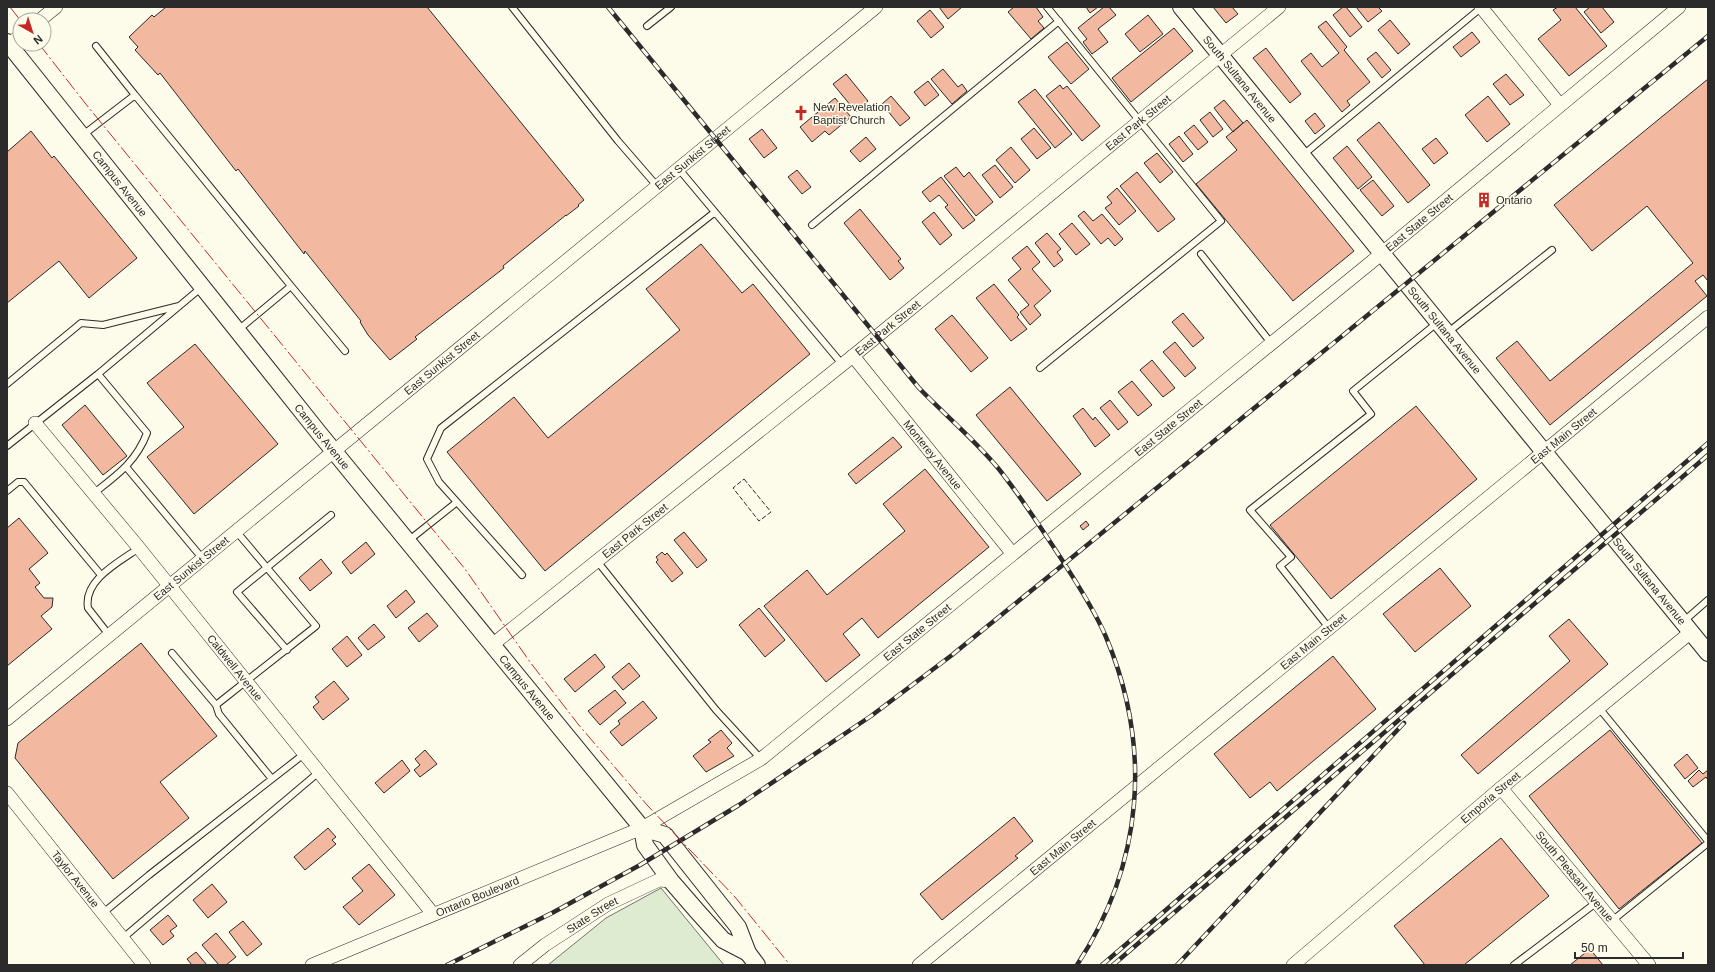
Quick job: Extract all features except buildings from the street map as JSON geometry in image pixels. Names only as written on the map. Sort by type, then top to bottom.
[{"type":"street","name":"East Sunkist Street","points":[[7,718],[876,7]]},
{"type":"street","name":"South Sultana Avenue","points":[[1181,7],[1708,653]]},
{"type":"street","name":"East Park Street","points":[[492,645],[853,356],[1279,7]]},
{"type":"street","points":[[1482,7],[1560,105]]},
{"type":"street","name":"East State Street","points":[[642,828],[761,759],[1012,553],[1043,530],[1381,254],[1679,7]]},
{"type":"street","name":"Campus Avenue","points":[[11,42],[82,136],[202,287],[407,541],[642,828],[645,845],[671,881],[723,940],[753,959]]},
{"type":"street","name":"East Main Street","points":[[919,965],[1708,318]]},
{"type":"street","name":"Monterey Avenue","points":[[853,356],[1012,553]]},
{"type":"street","name":"Caldwell Avenue","points":[[35,423],[94,493],[433,914]]},
{"type":"street","name":"Emporia Street","points":[[1293,965],[1501,788],[1599,708],[1687,627]]},
{"type":"street","name":"South Pleasant Avenue","points":[[1501,788],[1613,920],[1649,965]]},
{"type":"street","name":"Taylor Avenue","points":[[7,792],[144,965]]},
{"type":"street","name":"Campus Avenue","points":[[642,828],[665,836],[738,927],[753,959]]},
{"type":"street","name":"Ontario Boulevard","points":[[312,965],[642,828]]},
{"type":"street","name":"State Street","points":[[520,965],[545,945],[608,904],[659,880],[671,881]]},
{"type":"lane","points":[[512,7],[618,141],[657,186]]},
{"type":"lane","points":[[647,26],[671,7]]},
{"type":"lane","points":[[1040,368],[1221,221],[1048,7]]},
{"type":"lane","points":[[1302,156],[1482,7]]},
{"type":"lane","points":[[812,225],[1059,21]]},
{"type":"lane","points":[[96,46],[345,351]]},
{"type":"lane","points":[[82,136],[135,95]]},
{"type":"lane","points":[[678,168],[842,364]]},
{"type":"lane","points":[[522,575],[439,482],[428,459],[441,428],[715,212]]},
{"type":"lane","points":[[1329,628],[1280,566],[1291,557],[1250,510],[1371,414],[1353,391],[1552,250]]},
{"type":"lane","points":[[1201,254],[1271,343]]},
{"type":"lane","points":[[237,330],[291,286]]},
{"type":"lane","points":[[7,446],[98,374],[202,287]]},
{"type":"lane","points":[[7,384],[80,323],[103,325],[180,305]]},
{"type":"lane","points":[[94,493],[127,468],[142,446],[147,433],[98,374]]},
{"type":"lane","points":[[127,468],[202,558]]},
{"type":"lane","points":[[7,492],[18,482],[24,482],[102,575]]},
{"type":"lane","points":[[407,541],[457,502]]},
{"type":"lane","points":[[287,650],[237,592],[331,515]]},
{"type":"lane","points":[[216,706],[316,626],[236,531]]},
{"type":"lane","points":[[109,635],[88,608],[87,603],[90,591],[102,575],[138,548]]},
{"type":"lane","points":[[597,561],[716,710],[761,759]]},
{"type":"lane","points":[[1687,627],[1708,600]]},
{"type":"lane","points":[[172,653],[216,706],[219,714],[272,779]]},
{"type":"lane","points":[[1599,708],[1708,842],[1613,920]]},
{"type":"lane","points":[[103,913],[304,754]]},
{"type":"lane","points":[[123,938],[319,772]]},
{"type":"lane","points":[[1514,965],[1597,902]]},
{"type":"green space","points":[[661,888],[724,965],[548,965],[606,918]]},
{"type":"railway","points":[[608,7],[919,388],[989,457],[1007,479],[1064,563],[1102,627],[1121,679],[1131,721],[1135,763],[1134,805],[1128,846],[1116,887],[1099,927],[1077,965]]},
{"type":"railway","points":[[447,965],[552,913],[640,865],[739,805],[871,716],[952,655],[1708,36]]},
{"type":"railway","points":[[1102,965],[1708,443]]},
{"type":"railway","points":[[1113,965],[1708,455]]},
{"type":"railway","points":[[1177,965],[1404,723]]},
{"type":"fence","points":[[744,479],[771,512],[759,521],[733,488],[744,479]]},
{"type":"power","points":[[10,7],[14,12]]},
{"type":"power","points":[[45,52],[85,103],[465,569],[530,662],[578,724],[647,805],[735,897],[790,965]]},
{"type":"place","name":"New Revelation Baptist Church","points":[[801,113]]},
{"type":"place","name":"Ontario","points":[[1484,200]]}]
